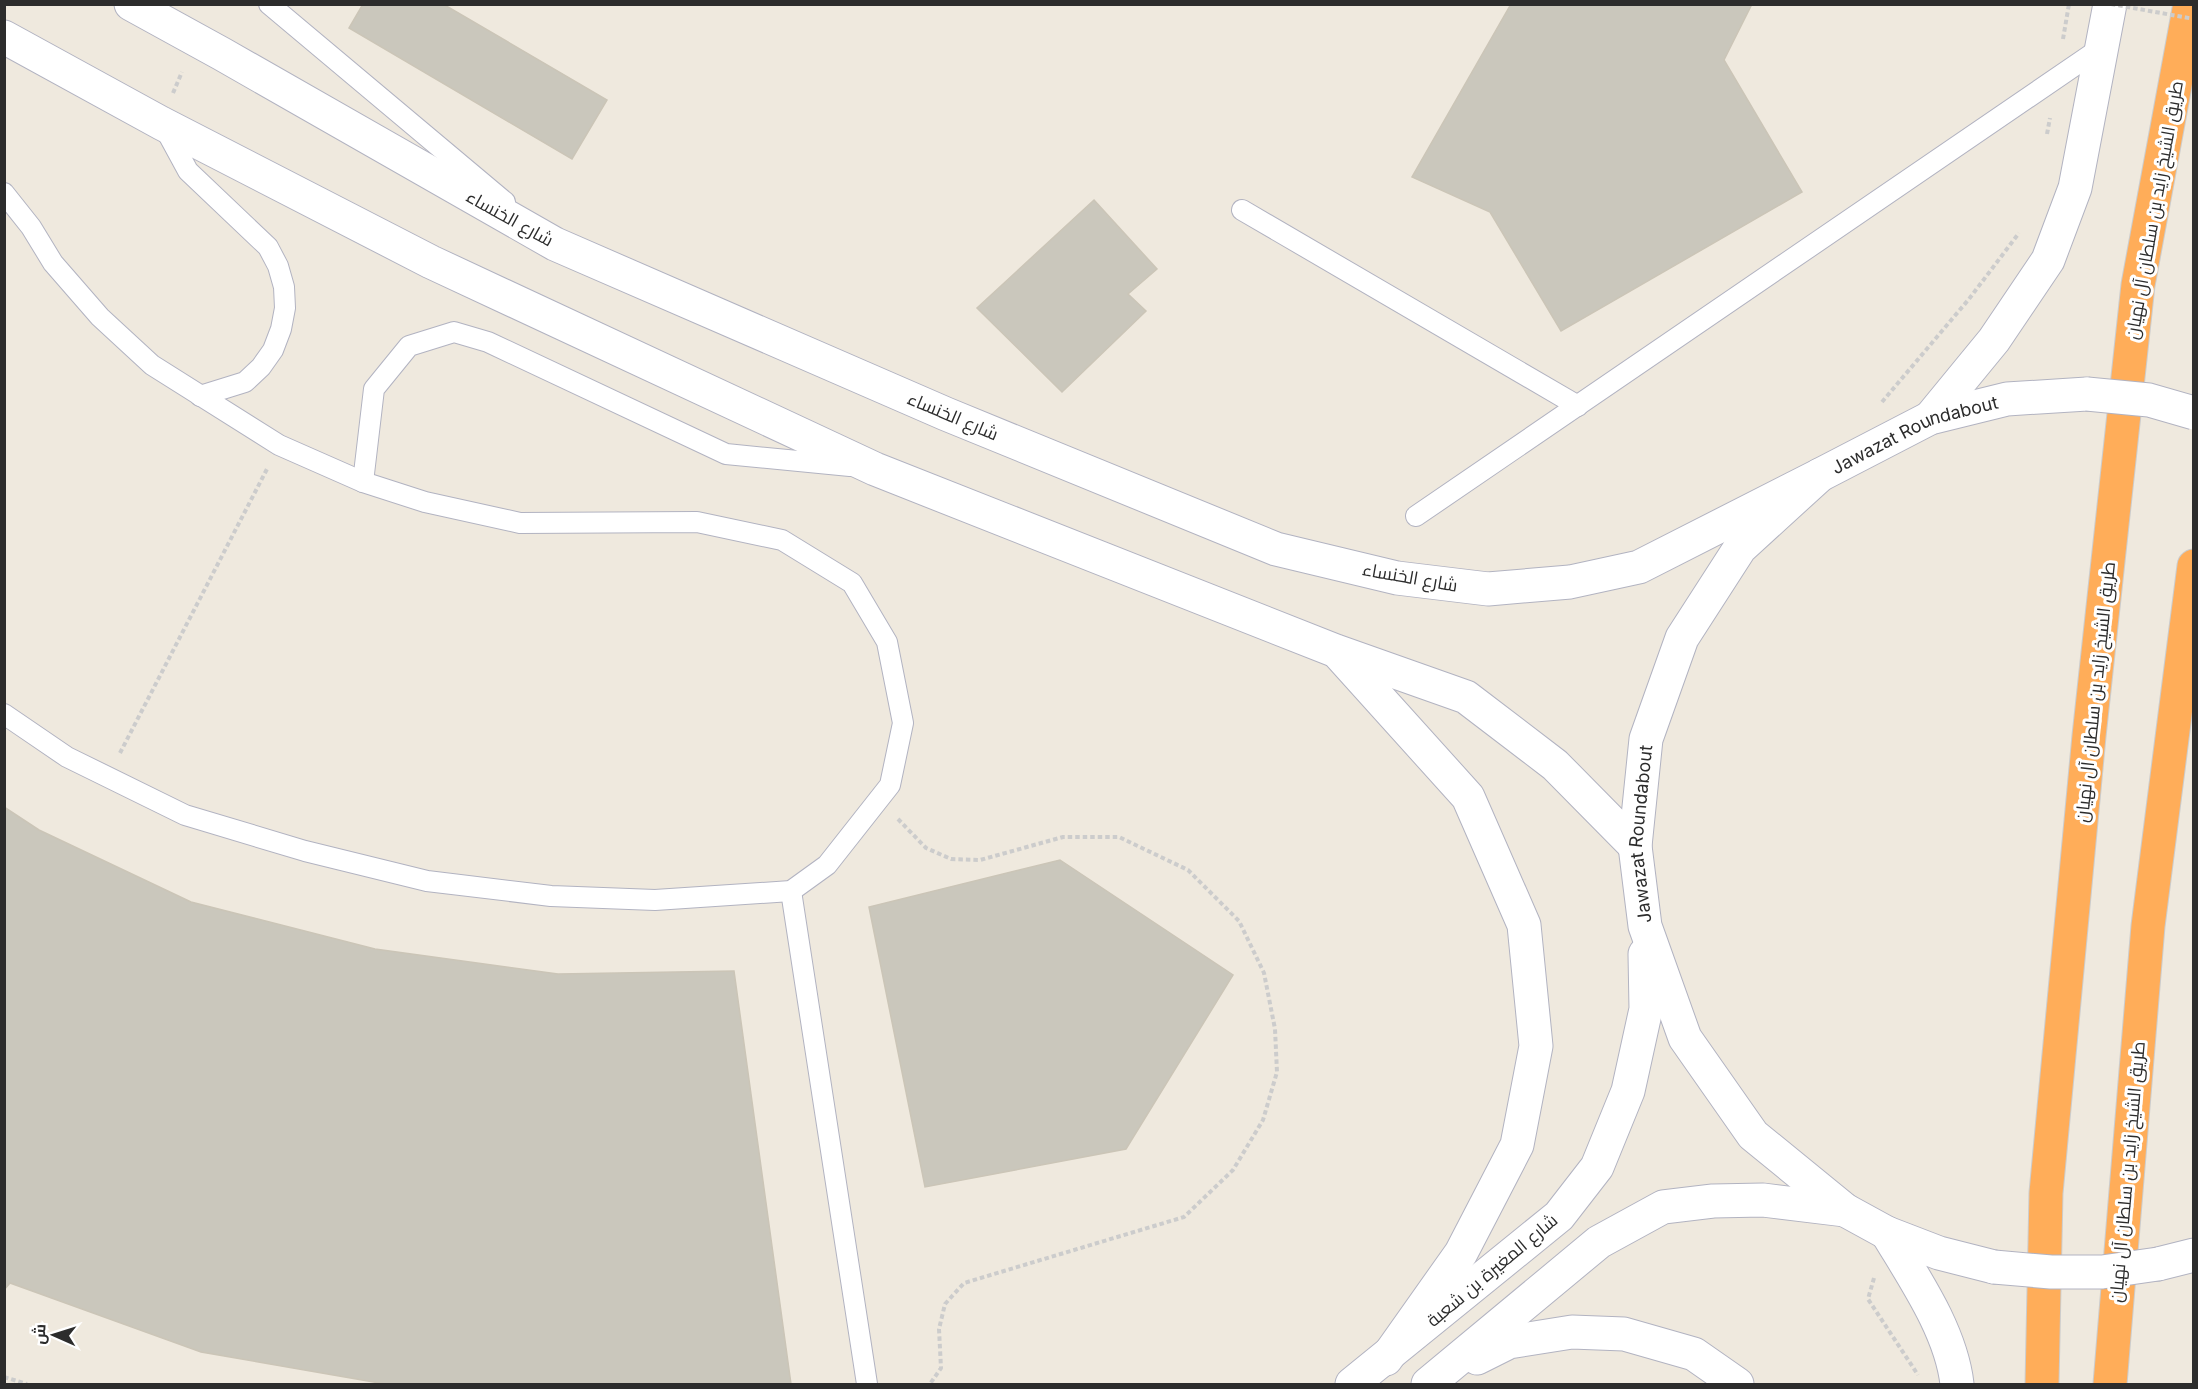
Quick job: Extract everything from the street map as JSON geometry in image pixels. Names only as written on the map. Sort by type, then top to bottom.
[{"type":"highway","name":"طريق الشيخ زايد بن سلطان آل نهيان","points":[[2042,1384],[2046,1193],[2107,570],[2138,285],[2190,4]]},
{"type":"highway","name":"طريق الشيخ زايد بن سلطان آل نهيان","points":[[2110,1384],[2148,926],[2193,566]]},
{"type":"main road","name":"شارع الخنساء","points":[[131,4],[555,244],[946,414],[1276,549],[1397,578],[1488,589],[1570,582],[1639,567],[1820,476]]},
{"type":"main road","points":[[1930,418],[1994,340],[2048,260],[2075,188],[2110,4]]},
{"type":"main road","points":[[4,37],[161,123],[431,262],[875,469],[1336,651],[1466,697],[1555,765],[1635,846]]},
{"type":"main road","name":"Jawazat Roundabout","points":[[2193,413],[2149,400],[2087,394],[2007,399],[1930,418],[1820,476],[1740,548],[1682,638],[1646,739],[1635,846],[1645,926],[1685,1038],[1753,1135],[1845,1210],[1887,1233],[1939,1253],[1994,1267],[2051,1272],[2102,1272],[2158,1264],[2193,1255]]},
{"type":"main road","points":[[1336,651],[1468,797],[1524,925],[1536,1046],[1517,1145],[1461,1253],[1386,1359]]},
{"type":"main road","name":"شارع المغيرة بن شعبة","points":[[1352,1384],[1386,1359],[1559,1216],[1597,1167],[1628,1091],[1646,1009],[1645,926]]},
{"type":"main road","points":[[1433,1381],[1599,1242],[1664,1207],[1713,1201],[1763,1200],[1845,1210]]},
{"type":"main road","points":[[1887,1233],[1928,1303],[1955,1366],[1957,1384]]},
{"type":"main road","points":[[1433,1381],[1509,1342],[1572,1332],[1624,1334],[1694,1354],[1737,1384]]},
{"type":"lane","points":[[269,4],[290,12],[555,244]]},
{"type":"lane","points":[[1416,516],[2102,47]]},
{"type":"lane","points":[[161,123],[188,171],[268,247],[278,266],[284,287],[285,308],[281,329],[273,350],[261,368],[245,382],[200,396]]},
{"type":"lane","points":[[4,193],[31,227],[53,263],[100,317],[152,365],[279,445],[363,482],[425,502],[520,523],[697,522],[782,540],[852,583],[887,642],[903,723],[890,785],[827,865],[791,891],[655,900],[551,896],[427,881],[304,851],[192,817],[67,757],[4,714]]},
{"type":"lane","points":[[1242,210],[1578,405]]},
{"type":"lane","points":[[363,482],[374,389],[409,346],[454,332],[488,342],[726,454],[875,469]]},
{"type":"lane","points":[[791,891],[867,1384]]},
{"type":"path","points":[[2047,136],[2069,4]]},
{"type":"path","points":[[2110,4],[2193,19]]},
{"type":"path","points":[[1879,405],[1969,299],[2025,225]]},
{"type":"path","points":[[108,777],[279,445]]},
{"type":"path","points":[[879,799],[926,848],[951,859],[980,860],[1063,837],[1119,837],[1188,870],[1239,921],[1264,973],[1275,1029],[1277,1072],[1263,1120],[1233,1170],[1184,1217],[964,1283],[945,1304],[939,1329],[941,1368],[930,1384]]},
{"type":"path","points":[[1887,1233],[1868,1299],[1919,1379]]},
{"type":"path","points":[[4,1377],[27,1384]]},
{"type":"building","points":[[363,4],[443,4],[607,100],[572,159],[349,28]]},
{"type":"building","points":[[1511,4],[1752,4],[1724,60],[1802,192],[1561,331],[1490,212],[1412,177]]},
{"type":"building","points":[[1094,200],[1157,269],[1128,294],[1146,311],[1062,392],[977,308]]},
{"type":"building","points":[[4,807],[39,830],[191,902],[375,949],[558,974],[734,971],[791,1384],[385,1384],[201,1352],[10,1283],[4,1290]]},
{"type":"building","points":[[1060,860],[1233,975],[1126,1149],[925,1187],[869,907]]}]
